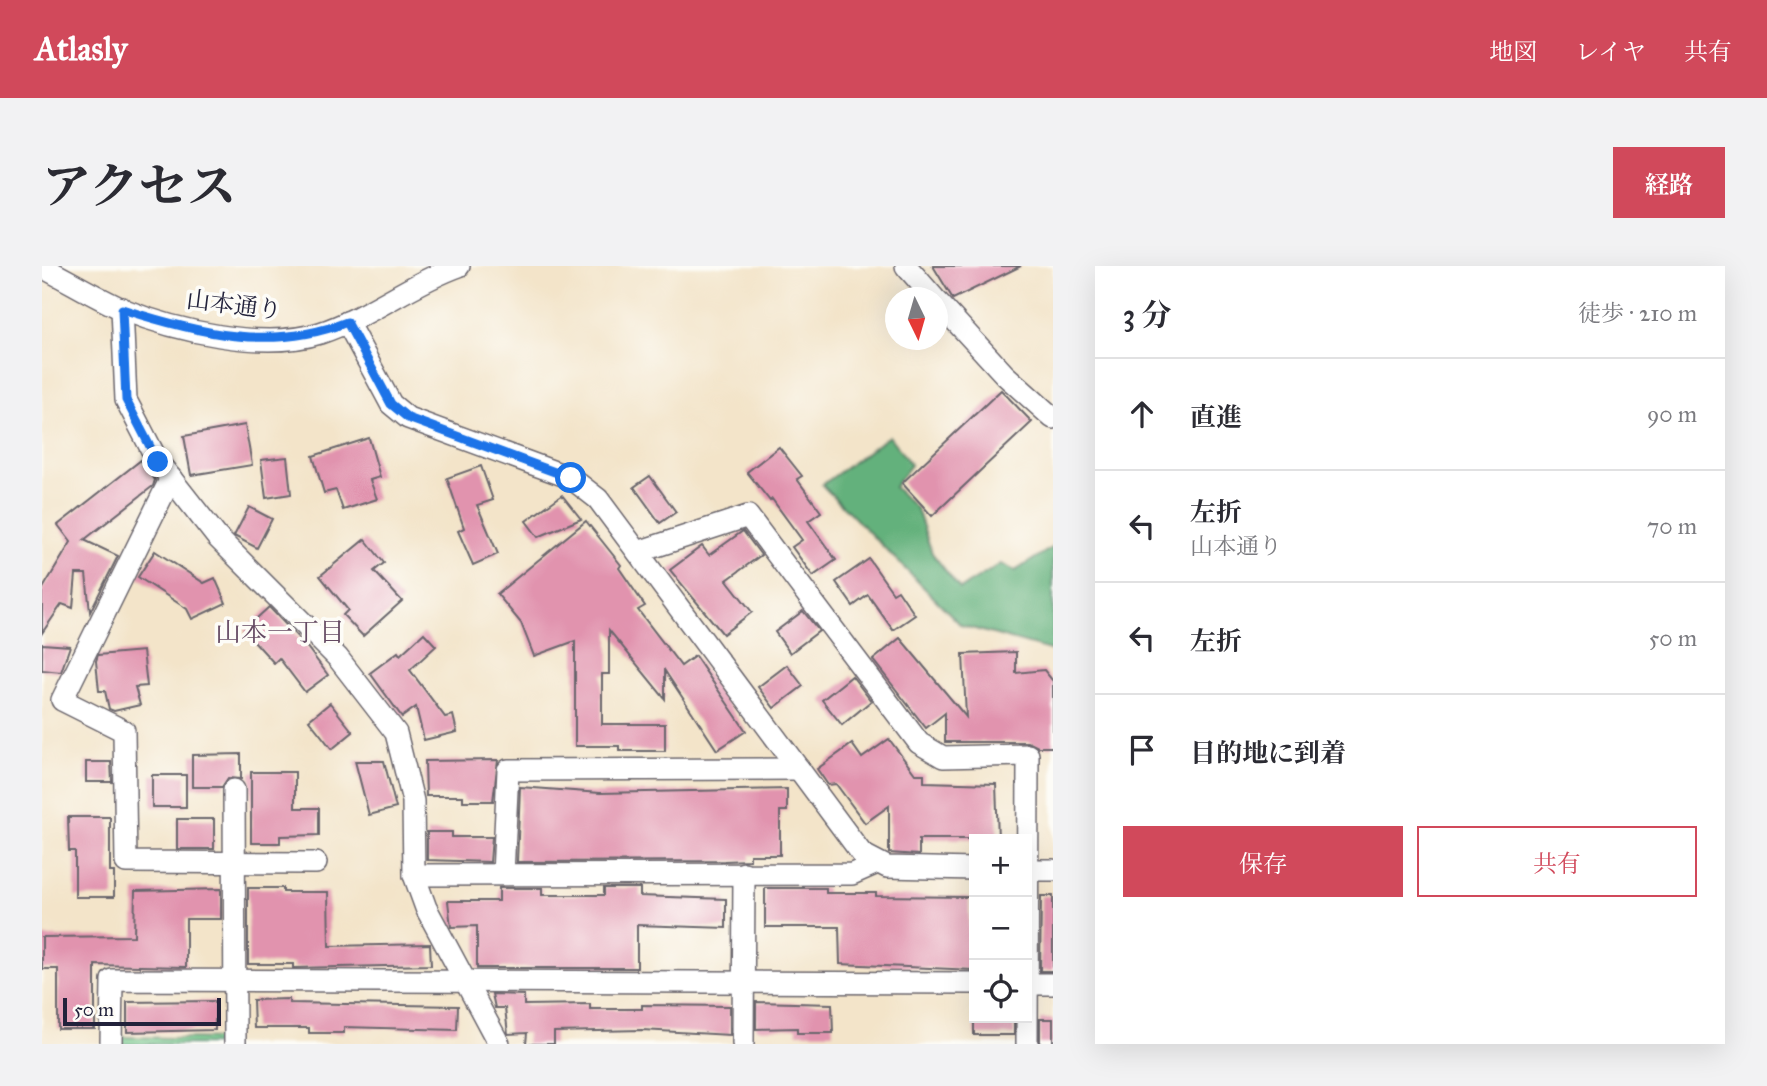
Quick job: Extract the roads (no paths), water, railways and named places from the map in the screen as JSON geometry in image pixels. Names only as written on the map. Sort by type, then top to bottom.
[{"type":"street","name":"山本通り","points":[[42,267],[122,309],[208,333],[257,339],[318,334],[347,322],[402,290],[459,266]]},
{"type":"street","points":[[906,266],[925,287]]},
{"type":"street","points":[[122,309],[126,400],[158,462],[217,537],[338,658],[396,733],[412,801],[414,875],[426,908],[499,1044]]},
{"type":"street","points":[[948,312],[1005,375],[1053,418]]},
{"type":"street","points":[[347,322],[391,404],[408,418],[571,478],[598,499],[862,854],[877,863],[902,869],[969,869]]},
{"type":"street","points":[[171,478],[62,700],[124,731],[126,862],[316,863]]},
{"type":"street","points":[[638,552],[748,516],[919,743],[943,757],[1028,755],[1027,834]]},
{"type":"street","points":[[503,874],[508,770],[799,769]]},
{"type":"street","points":[[234,790],[234,1044]]},
{"type":"street","points":[[414,875],[852,874],[877,863]]},
{"type":"street","points":[[1032,870],[1053,870]]},
{"type":"street","points":[[743,1044],[744,873]]},
{"type":"street","points":[[1027,897],[1027,960]]},
{"type":"street","points":[[111,1044],[112,980],[969,983]]},
{"type":"street","points":[[1032,984],[1053,984]]},
{"type":"street","points":[[1027,1023],[1027,1044]]},
{"type":"district","name":"山本一丁目","points":[[280,632]]}]
